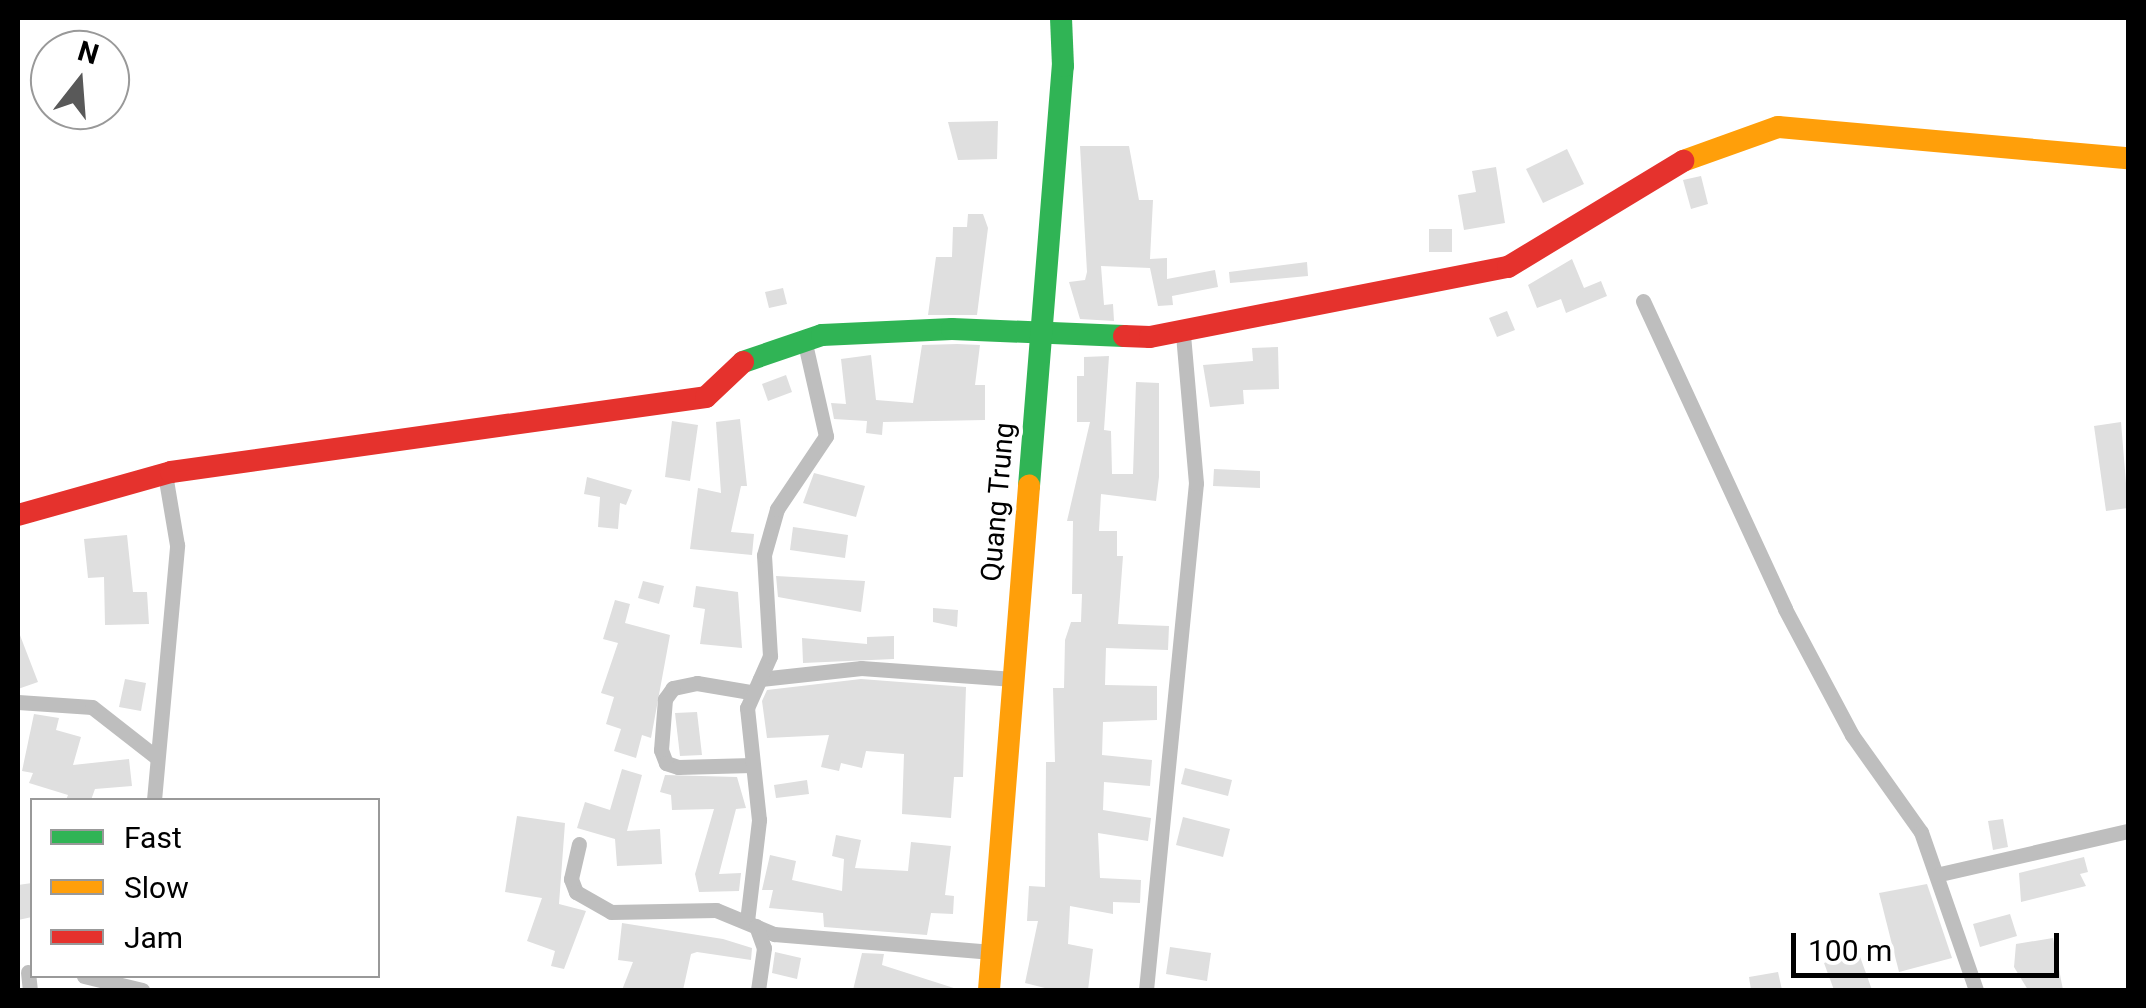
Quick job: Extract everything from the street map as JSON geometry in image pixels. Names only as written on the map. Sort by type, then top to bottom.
[{"type":"street","name":"Quang Trung","points":[[989,990],[1042,332],[1061,18]]},
{"type":"street","points":[[18,516],[164,474],[706,397],[744,361],[804,339],[854,330],[1183,334],[1508,267],[1672,165],[1778,126],[2128,158]]},
{"type":"street","points":[[1642,301],[1785,609],[1852,736],[1921,832],[1940,874],[1976,990]]},
{"type":"street","points":[[1146,990],[1196,483],[1183,334]]},
{"type":"street","points":[[758,990],[764,948],[751,923],[759,820],[752,765],[755,686],[770,656],[764,578],[769,532],[826,436],[804,339]]},
{"type":"street","points":[[154,798],[177,545],[164,474]]},
{"type":"street","points":[[752,765],[666,764],[661,750],[665,698],[672,688],[698,684],[755,686],[861,668],[1014,678]]},
{"type":"street","points":[[18,702],[92,706],[156,757]]},
{"type":"street","points":[[1940,874],[2128,832]]},
{"type":"street","points":[[579,844],[571,879],[593,906],[640,914],[716,910],[811,939],[907,940],[992,952]]},
{"type":"street","points":[[26,971],[30,990]]},
{"type":"street","points":[[93,978],[145,990]]},
{"type":"building","points":[[998,121],[997,159],[958,160],[948,122]]},
{"type":"building","points":[[1080,146],[1129,146],[1139,200],[1153,200],[1150,259],[1167,258],[1167,279],[1215,270],[1218,287],[1172,296],[1173,305],[1158,306],[1150,268],[1101,266],[1104,305],[1113,304],[1114,321],[1080,319],[1069,282],[1085,280],[1087,272]]},
{"type":"building","points":[[1567,149],[1584,184],[1543,203],[1526,169]]},
{"type":"building","points":[[1496,167],[1505,223],[1464,230],[1458,195],[1476,192],[1472,171]]},
{"type":"building","points":[[1701,176],[1708,204],[1691,209],[1683,180]]},
{"type":"building","points":[[968,214],[983,214],[988,228],[977,315],[928,315],[936,257],[952,257],[953,227],[967,227]]},
{"type":"building","points":[[1429,229],[1452,229],[1452,252],[1429,252]]},
{"type":"building","points":[[1572,259],[1584,288],[1601,281],[1607,296],[1566,313],[1561,299],[1537,308],[1528,285]]},
{"type":"building","points":[[1307,262],[1308,276],[1230,283],[1229,272]]},
{"type":"building","points":[[783,288],[787,304],[769,308],[765,292]]},
{"type":"building","points":[[1507,311],[1515,330],[1497,337],[1489,318]]},
{"type":"building","points":[[922,345],[980,345],[975,385],[985,385],[985,420],[883,422],[882,435],[866,433],[867,421],[834,419],[831,403],[846,404],[841,359],[871,355],[876,400],[913,403]]},
{"type":"building","points":[[1278,347],[1279,389],[1243,390],[1244,404],[1210,407],[1203,365],[1253,361],[1252,348]]},
{"type":"building","points":[[1109,356],[1104,430],[1111,431],[1112,474],[1133,474],[1136,382],[1159,383],[1159,477],[1156,501],[1101,494],[1099,531],[1117,531],[1117,556],[1123,556],[1118,624],[1169,626],[1168,650],[1106,648],[1105,685],[1157,686],[1157,720],[1103,722],[1102,755],[1152,760],[1150,786],[1104,782],[1103,810],[1151,818],[1148,841],[1098,833],[1100,878],[1141,880],[1140,903],[1113,902],[1113,914],[1070,906],[1068,944],[1093,949],[1088,990],[1053,990],[1025,983],[1038,921],[1027,921],[1029,886],[1045,887],[1046,762],[1055,762],[1053,688],[1064,688],[1065,640],[1071,622],[1081,622],[1082,594],[1072,594],[1073,521],[1067,521],[1090,422],[1077,422],[1077,376],[1084,376],[1084,357]]},
{"type":"building","points":[[786,375],[792,392],[768,401],[762,384]]},
{"type":"building","points":[[740,419],[747,486],[741,486],[731,532],[754,534],[752,555],[690,549],[698,488],[721,493],[716,422]]},
{"type":"building","points":[[672,421],[698,425],[690,481],[665,477]]},
{"type":"building","points":[[2121,422],[2128,508],[2106,511],[2094,426]]},
{"type":"building","points":[[1214,469],[1260,471],[1260,488],[1213,486]]},
{"type":"building","points":[[814,473],[865,486],[856,517],[803,503]]},
{"type":"building","points":[[587,477],[632,490],[626,505],[620,503],[618,529],[598,527],[600,497],[584,494]]},
{"type":"building","points":[[793,527],[848,535],[845,558],[790,550]]},
{"type":"building","points":[[127,535],[133,592],[147,592],[149,624],[105,625],[104,577],[88,578],[84,539]]},
{"type":"building","points":[[776,576],[865,581],[861,612],[778,597]]},
{"type":"building","points":[[643,581],[664,586],[659,604],[638,598]]},
{"type":"building","points":[[696,586],[738,592],[742,648],[700,644],[705,609],[693,607]]},
{"type":"building","points":[[615,600],[630,604],[625,623],[670,635],[651,738],[642,735],[636,758],[614,751],[621,729],[606,724],[614,697],[601,693],[618,643],[603,639]]},
{"type":"building","points":[[933,608],[958,610],[957,627],[933,622]]},
{"type":"building","points":[[18,630],[38,682],[18,689]]},
{"type":"building","points":[[894,636],[894,659],[803,663],[802,638],[867,644],[867,637]]},
{"type":"building","points":[[125,679],[146,683],[141,711],[119,707]]},
{"type":"building","points":[[861,679],[966,687],[963,777],[954,777],[951,818],[902,814],[904,754],[866,751],[862,768],[841,763],[839,771],[821,767],[829,735],[767,738],[762,701],[767,690]]},
{"type":"building","points":[[697,712],[702,755],[680,756],[675,713]]},
{"type":"building","points":[[34,714],[59,718],[56,730],[81,737],[73,765],[129,759],[132,786],[95,789],[92,798],[67,798],[68,795],[29,783],[33,773],[22,771]]},
{"type":"building","points":[[1185,768],[1232,780],[1228,796],[1181,784]]},
{"type":"building","points":[[622,769],[642,775],[627,831],[660,829],[662,864],[617,866],[615,839],[577,828],[585,802],[610,810]]},
{"type":"building","points":[[665,775],[737,777],[746,808],[736,809],[719,874],[741,873],[739,891],[699,892],[695,874],[714,809],[672,810],[671,795],[660,792]]},
{"type":"building","points":[[807,780],[809,794],[776,798],[774,785]]},
{"type":"building","points":[[517,816],[565,823],[559,904],[586,911],[564,969],[551,966],[555,951],[527,941],[542,898],[505,892]]},
{"type":"building","points":[[1183,817],[1230,829],[1223,857],[1176,845]]},
{"type":"building","points":[[2003,819],[2008,847],[1993,850],[1988,821]]},
{"type":"building","points":[[836,835],[861,840],[855,868],[908,871],[911,842],[951,846],[945,895],[954,896],[953,914],[931,913],[927,935],[824,927],[823,913],[769,908],[773,890],[762,890],[770,855],[796,861],[792,880],[842,891],[844,859],[832,856]]},
{"type":"building","points":[[2084,857],[2088,872],[2080,874],[2086,886],[2021,902],[2019,873]]},
{"type":"building","points":[[30,883],[30,917],[18,920],[18,885]]},
{"type":"building","points":[[1927,884],[1952,958],[1899,972],[1879,893]]},
{"type":"building","points":[[2010,914],[2017,936],[1980,947],[1973,924]]},
{"type":"building","points":[[622,923],[723,939],[752,948],[751,960],[697,952],[691,954],[683,990],[622,990],[633,962],[618,960]]},
{"type":"building","points":[[2053,938],[2063,990],[2028,990],[2014,967],[2016,944]]},
{"type":"building","points":[[1170,947],[1211,953],[1207,981],[1166,974]]},
{"type":"building","points":[[1858,951],[1872,990],[1834,990],[1824,963]]},
{"type":"building","points":[[775,952],[801,958],[797,979],[772,973]]},
{"type":"building","points":[[862,953],[884,954],[882,965],[960,990],[853,990]]},
{"type":"building","points":[[1778,972],[1782,990],[1751,990],[1749,977]]},
{"type":"traffic: fast","points":[[1029,486],[1063,66],[1061,18]]},
{"type":"traffic: fast","points":[[743,362],[822,335],[952,329],[1124,336]]},
{"type":"traffic: slow","points":[[1683,161],[1778,127],[2128,158]]},
{"type":"traffic: slow","points":[[989,990],[1029,486]]},
{"type":"traffic: jam","points":[[1124,336],[1150,337],[1508,267],[1683,161]]},
{"type":"traffic: jam","points":[[18,515],[171,472],[706,397],[743,362]]}]
